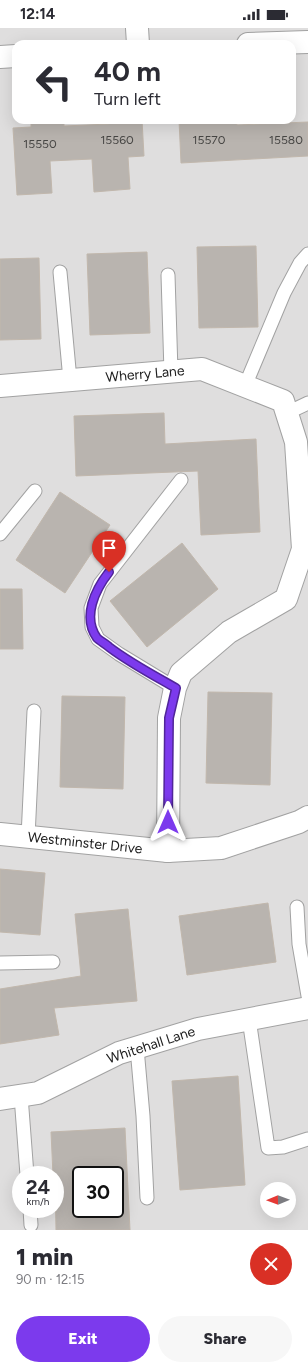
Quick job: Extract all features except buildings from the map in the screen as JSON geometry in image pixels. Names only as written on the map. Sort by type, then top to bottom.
[{"type":"street","points":[[137,28],[138,40]]},
{"type":"street","points":[[296,42],[308,42]]},
{"type":"street","points":[[0,57],[12,56]]},
{"type":"street","name":"Wherry Lane","points":[[0,386],[202,369],[245,386],[285,407]]},
{"type":"street","points":[[168,851],[169,718],[181,673],[229,632],[286,599],[303,549],[296,442],[285,407]]},
{"type":"street","name":"Westminster Drive","points":[[0,834],[168,851],[221,848],[299,822],[308,817]]},
{"type":"street","name":"Whitehall Lane","points":[[0,1099],[38,1093],[119,1053],[198,1029],[308,1008]]},
{"type":"lane","points":[[245,386],[284,294],[300,262],[308,254]]},
{"type":"lane","points":[[60,272],[70,380]]},
{"type":"lane","points":[[168,275],[171,372]]},
{"type":"lane","points":[[285,407],[308,403]]},
{"type":"lane","points":[[176,688],[119,654],[98,639],[92,627],[91,608],[100,584],[181,480]]},
{"type":"lane","points":[[0,534],[35,491]]},
{"type":"lane","points":[[28,837],[34,711]]},
{"type":"lane","points":[[297,907],[299,944],[308,996]]},
{"type":"lane","points":[[0,963],[53,962]]},
{"type":"lane","points":[[249,1019],[268,1148],[282,1147],[308,1139]]},
{"type":"lane","points":[[137,1048],[143,1116],[147,1198]]},
{"type":"lane","points":[[21,1096],[26,1166]]},
{"type":"lane","points":[[31,1218],[31,1225]]},
{"type":"shaded area","points":[[0,28],[308,28],[308,1230],[0,1230]]},
{"type":"route","points":[[109,572],[100,584],[91,608],[92,627],[98,639],[119,654],[176,688],[169,718],[168,822]]}]
